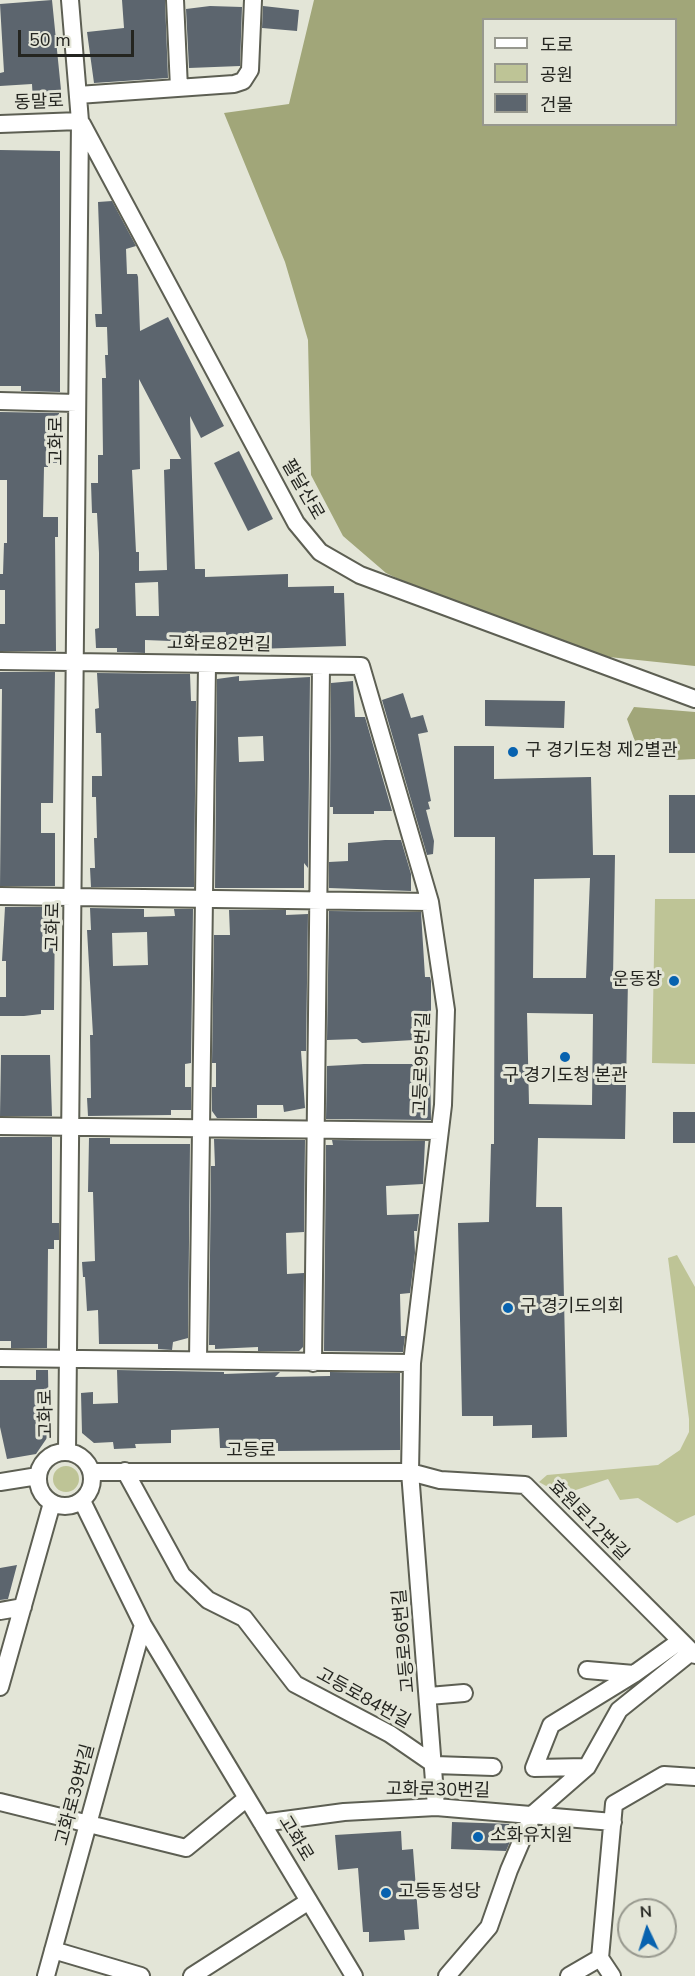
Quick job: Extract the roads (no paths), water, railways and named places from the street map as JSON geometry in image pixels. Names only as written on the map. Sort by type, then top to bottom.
[{"type":"street","name":"고화로","points":[[67,1451],[66,1359],[74,897],[80,121],[70,0]]},
{"type":"street","points":[[175,0],[178,88]]},
{"type":"street","points":[[78,95],[234,84],[243,81],[250,70],[254,0]]},
{"type":"street","name":"동말로","points":[[0,124],[80,121]]},
{"type":"street","name":"팔달산로","points":[[80,121],[296,523],[320,552],[360,575],[695,699]]},
{"type":"street","name":"고화로","points":[[0,401],[77,403]]},
{"type":"street","name":"고화로82번길","points":[[0,661],[361,666]]},
{"type":"street","points":[[198,1360],[207,665]]},
{"type":"street","points":[[313,1363],[321,666]]},
{"type":"street","name":"고등로95번길","points":[[361,666],[430,902],[446,1010],[443,1105],[412,1363],[410,1472]]},
{"type":"street","points":[[0,896],[430,902]]},
{"type":"street","points":[[0,1126],[440,1131]]},
{"type":"street","points":[[0,1359],[412,1363]]},
{"type":"street","points":[[67,1451],[79,1455],[92,1472],[93,1482],[82,1501],[73,1506],[52,1503],[43,1496],[38,1476],[48,1457],[67,1451]]},
{"type":"street","name":"고등로84번길","points":[[124,1471],[182,1575],[197,1592],[208,1600],[244,1617],[295,1684],[390,1734],[435,1765]]},
{"type":"street","name":"고등로","points":[[92,1472],[410,1472]]},
{"type":"street","name":"효원로12번길","points":[[410,1472],[440,1480],[525,1485],[688,1650]]},
{"type":"street","name":"고등로96번길","points":[[410,1472],[435,1765],[436,1807]]},
{"type":"street","points":[[0,1482],[38,1476]]},
{"type":"street","name":"고화로","points":[[82,1501],[143,1624],[354,1976]]},
{"type":"street","points":[[0,1687],[52,1503]]},
{"type":"street","points":[[0,1611],[23,1607]]},
{"type":"street","name":"고화로39번길","points":[[46,1976],[143,1624]]},
{"type":"street","points":[[587,1767],[534,1768],[551,1725],[634,1674],[688,1650]]},
{"type":"street","points":[[447,1976],[489,1927],[509,1870],[533,1814],[587,1767],[619,1710],[688,1650]]},
{"type":"street","points":[[587,1670],[634,1674]]},
{"type":"street","points":[[429,1695],[465,1693]]},
{"type":"street","points":[[435,1765],[493,1767]]},
{"type":"street","points":[[612,1976],[600,1958],[614,1804],[664,1775],[695,1778]]},
{"type":"street","points":[[0,1802],[186,1848],[248,1798]]},
{"type":"street","name":"고화로30번길","points":[[262,1823],[344,1812],[436,1807],[613,1822]]},
{"type":"street","points":[[192,1976],[216,1970],[309,1901]]},
{"type":"street","points":[[53,1950],[141,1976]]},
{"type":"street","points":[[569,1976],[600,1958]]},
{"type":"place","name":"구 경기도청 제2별관","points":[[513,752]]},
{"type":"place","name":"운동장","points":[[674,981]]},
{"type":"place","name":"구 경기도청 본관","points":[[565,1057]]},
{"type":"place","name":"구 경기도의회","points":[[508,1308]]},
{"type":"place","name":"소화유치원","points":[[478,1837]]},
{"type":"place","name":"고등동성당","points":[[386,1893]]}]
